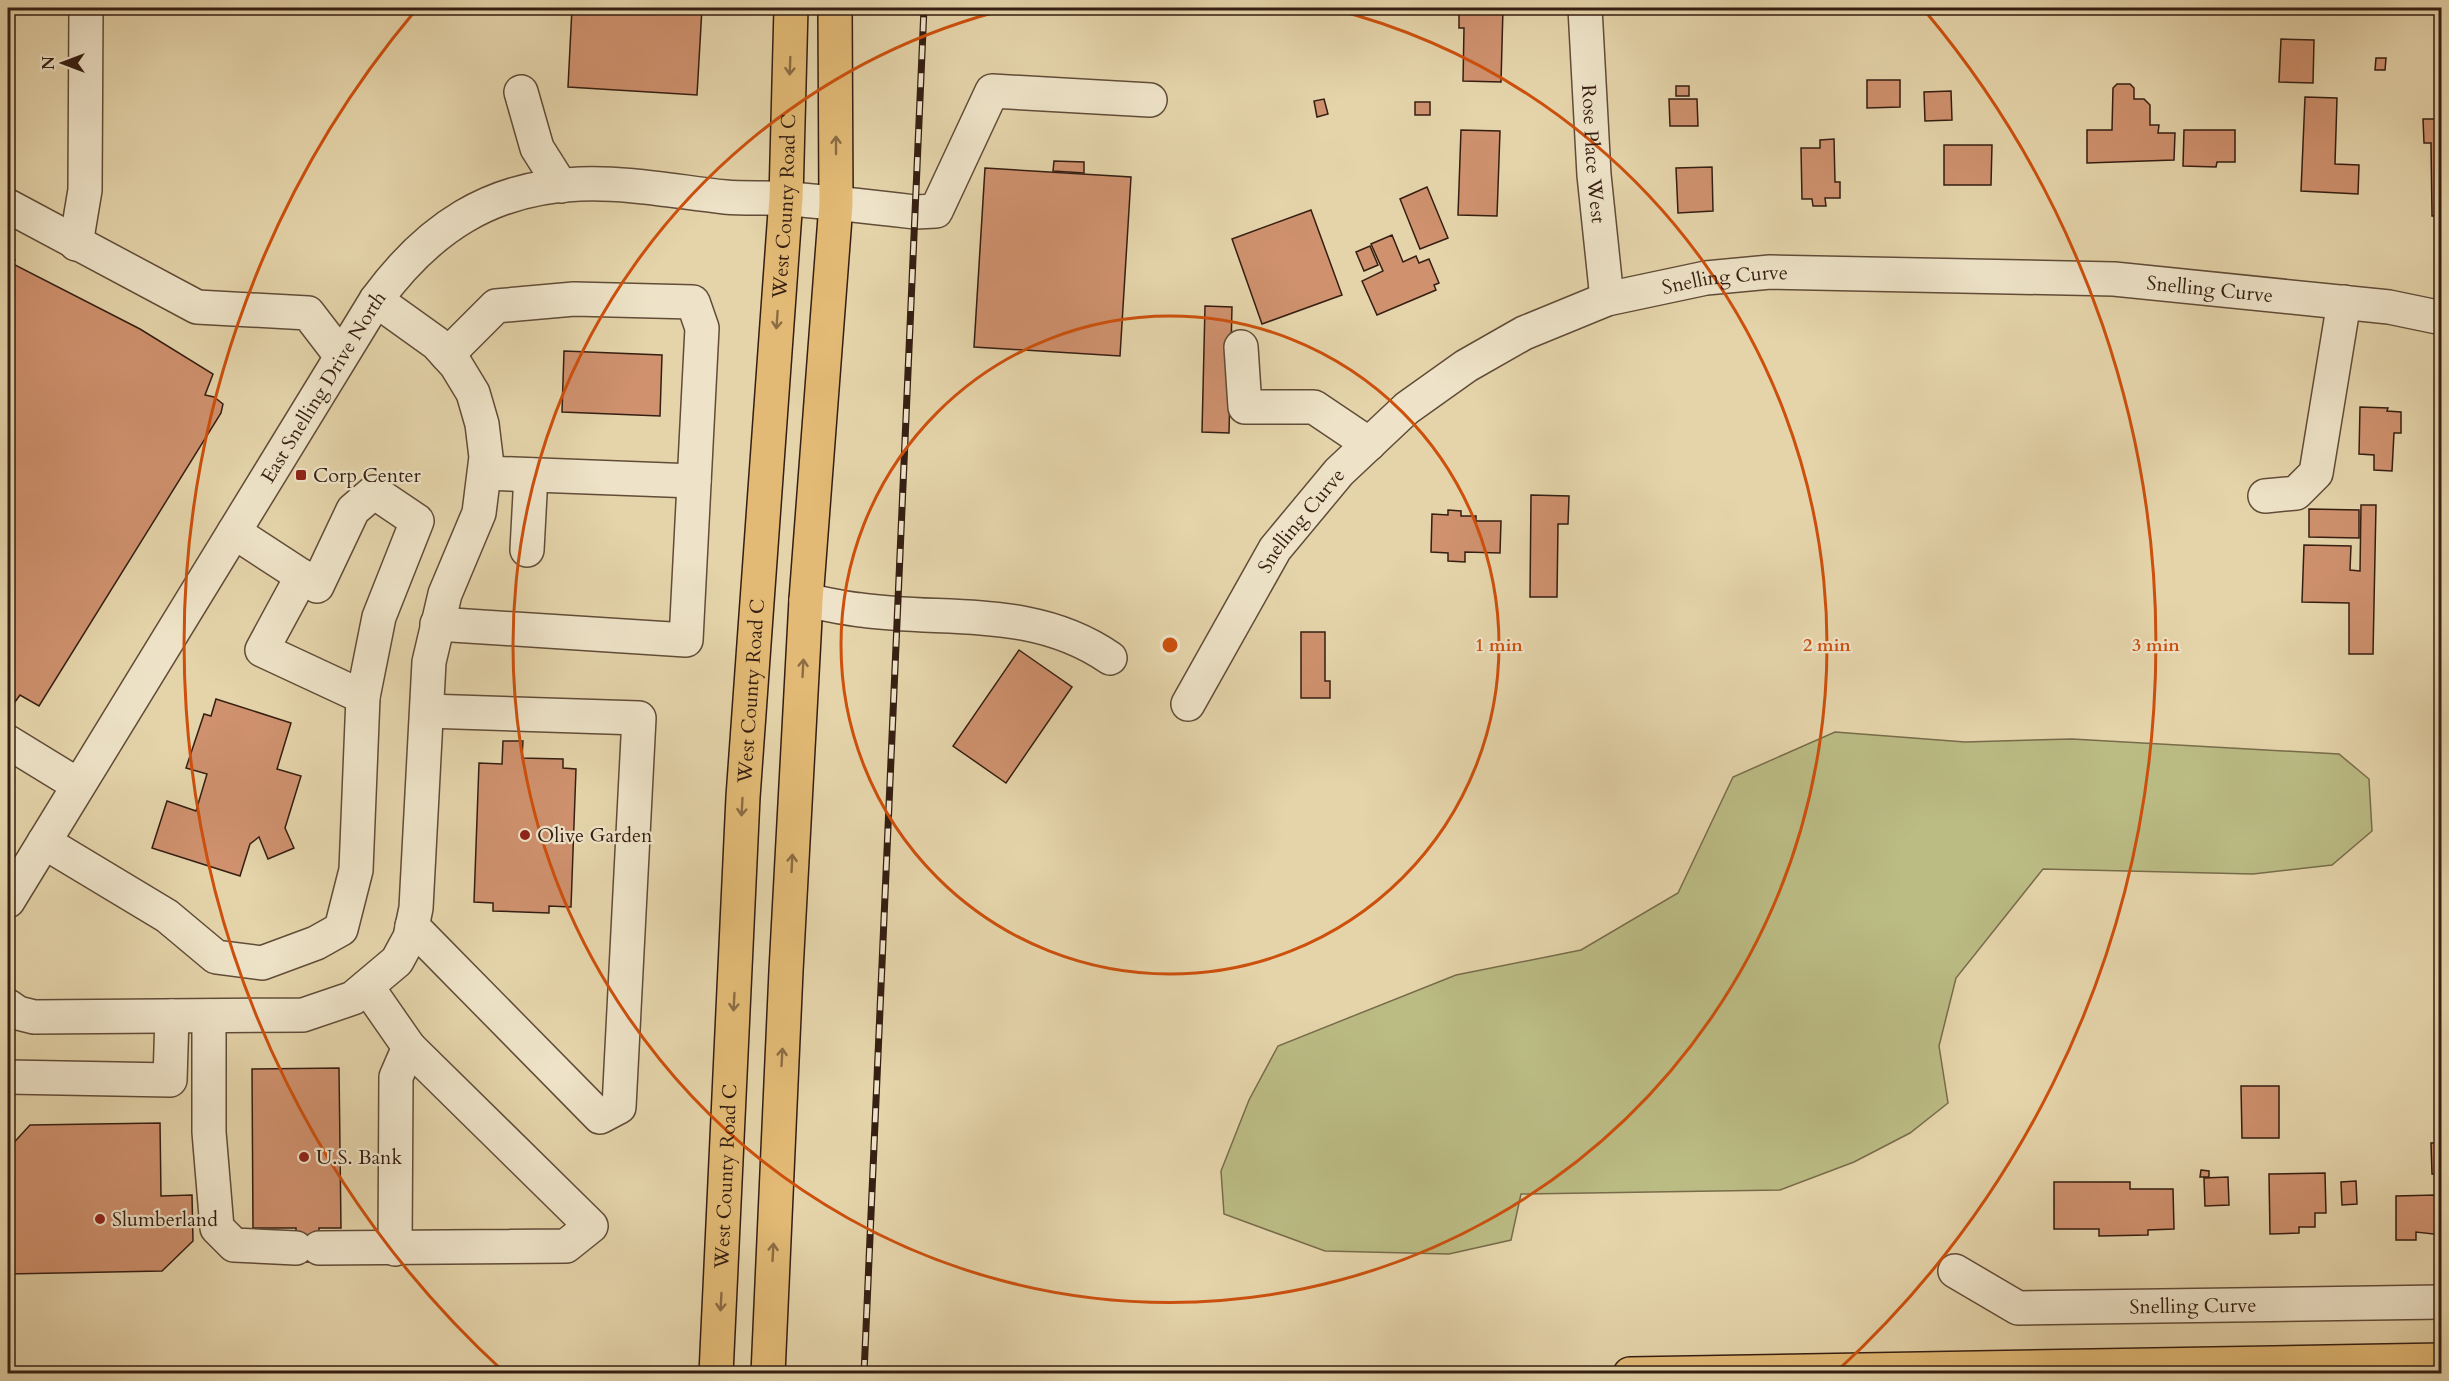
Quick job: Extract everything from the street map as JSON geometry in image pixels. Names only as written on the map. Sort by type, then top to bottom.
[{"type":"main road","name":"West County Road C","points":[[716,1374],[743,797],[786,198],[791,8]]},
{"type":"main road","points":[[768,1374],[786,970],[806,600],[836,204],[835,8]]},
{"type":"main road","points":[[761,541],[779,577],[806,600]]},
{"type":"main road","points":[[1630,1374],[2442,1360]]},
{"type":"street","points":[[75,244],[85,190],[86,8]]},
{"type":"street","name":"Rose Place West","points":[[1585,8],[1594,176],[1607,299]]},
{"type":"street","name":"East Snelling Drive North","points":[[8,901],[376,300],[408,260],[432,237],[465,215],[500,198],[541,188],[595,184],[743,198],[786,198],[915,212],[936,211],[992,91],[1150,100]]},
{"type":"street","points":[[520,92],[537,148],[561,186]]},
{"type":"street","points":[[8,206],[75,244],[197,307],[308,313],[341,356]]},
{"type":"street","name":"Snelling Curve","points":[[1188,704],[1275,549],[1339,472],[1407,408],[1466,366],[1524,333],[1607,299],[1706,278],[1770,272],[2114,279],[2389,307],[2442,318]]},
{"type":"street","points":[[436,624],[686,640],[702,328],[693,302],[574,299],[496,306],[447,355]]},
{"type":"street","points":[[8,1006],[18,1013],[34,1017],[303,1015],[354,998],[397,962],[412,926],[416,908],[429,662],[436,624],[445,594],[479,513],[485,473],[482,424],[473,393],[447,355],[436,344],[376,300]]},
{"type":"street","points":[[2265,496],[2296,493],[2316,473],[2344,302]]},
{"type":"street","points":[[1241,347],[1245,407],[1314,407],[1369,444]]},
{"type":"street","points":[[485,473],[694,481]]},
{"type":"street","points":[[527,550],[531,475]]},
{"type":"street","points":[[44,842],[167,916],[216,957],[262,963],[316,943],[341,929],[356,870],[363,697],[379,617],[417,521],[375,492],[353,510],[317,586],[234,532]]},
{"type":"street","points":[[302,576],[262,650],[363,697]]},
{"type":"street","points":[[806,600],[861,610],[972,615],[1039,625],[1096,648],[1110,658]]},
{"type":"street","points":[[412,926],[600,1117],[619,1107],[639,718],[426,711]]},
{"type":"street","points":[[8,742],[78,785]]},
{"type":"street","points":[[209,1016],[209,1132],[217,1228],[234,1245],[395,1249],[566,1246],[591,1226],[409,1047],[368,988]]},
{"type":"street","points":[[8,1077],[170,1080],[172,1016]]},
{"type":"street","points":[[395,1249],[396,1077],[409,1047]]},
{"type":"street","name":"Snelling Curve","points":[[1955,1271],[2018,1308],[2442,1302]]},
{"type":"green space","points":[[1835,732],[1965,742],[2072,739],[2339,754],[2369,779],[2372,831],[2332,865],[2253,874],[2043,869],[1956,978],[1939,1046],[1948,1103],[1910,1133],[1854,1162],[1780,1190],[1521,1194],[1511,1240],[1449,1254],[1325,1251],[1224,1214],[1221,1171],[1249,1100],[1278,1046],[1456,975],[1581,950],[1678,893],[1733,777]]},
{"type":"building","points":[[572,8],[702,8],[697,95],[568,87]]},
{"type":"building","points":[[1081,8],[1164,8],[1164,12]]},
{"type":"building","points":[[1459,8],[1503,8],[1501,82],[1463,81],[1464,28],[1459,28]]},
{"type":"building","points":[[2281,39],[2314,40],[2313,83],[2279,82]]},
{"type":"building","points":[[2376,58],[2386,58],[2385,70],[2375,70]]},
{"type":"building","points":[[1867,80],[1900,80],[1900,107],[1867,108]]},
{"type":"building","points":[[2117,84],[2130,84],[2134,88],[2134,99],[2144,99],[2150,105],[2150,125],[2159,125],[2158,133],[2175,133],[2174,160],[2087,163],[2087,130],[2112,130],[2113,88]]},
{"type":"building","points":[[1676,86],[1689,86],[1689,96],[1676,96]]},
{"type":"building","points":[[1951,91],[1952,120],[1925,121],[1924,92]]},
{"type":"building","points":[[2305,97],[2337,98],[2335,164],[2359,165],[2358,194],[2301,191]]},
{"type":"building","points":[[1324,99],[1328,114],[1317,117],[1314,101]]},
{"type":"building","points":[[1669,99],[1697,99],[1698,126],[1670,126]]},
{"type":"building","points":[[1415,102],[1430,102],[1430,115],[1415,115]]},
{"type":"building","points":[[2423,119],[2442,119],[2442,216],[2432,216],[2431,143],[2424,143]]},
{"type":"building","points":[[1461,130],[1500,131],[1497,216],[1458,215]]},
{"type":"building","points":[[2184,130],[2235,130],[2235,162],[2217,162],[2216,167],[2183,166]]},
{"type":"building","points":[[1834,139],[1835,182],[1840,182],[1840,198],[1825,198],[1826,206],[1813,206],[1812,199],[1802,199],[1801,148],[1820,148],[1820,140]]},
{"type":"building","points":[[1944,145],[1992,145],[1991,185],[1944,185]]},
{"type":"building","points":[[1054,161],[1084,162],[1084,173],[1053,171]]},
{"type":"building","points":[[1712,167],[1713,211],[1678,213],[1676,168]]},
{"type":"building","points":[[985,168],[1131,177],[1120,356],[974,347]]},
{"type":"building","points":[[1427,187],[1448,238],[1420,249],[1400,199]]},
{"type":"building","points":[[1311,210],[1342,295],[1262,324],[1232,239]]},
{"type":"building","points":[[1392,235],[1403,262],[1416,256],[1419,263],[1429,259],[1439,283],[1434,285],[1436,290],[1377,315],[1362,281],[1383,271],[1371,244]]},
{"type":"building","points":[[1370,246],[1378,265],[1364,271],[1356,252]]},
{"type":"building","points":[[8,256],[15,260],[13,264],[140,329],[213,374],[205,395],[214,397],[223,404],[221,413],[39,706],[20,695],[12,706],[8,707]]},
{"type":"building","points":[[1205,306],[1232,307],[1229,433],[1202,432]]},
{"type":"building","points":[[564,351],[662,355],[660,416],[562,412]]},
{"type":"building","points":[[2360,407],[2388,408],[2387,411],[2401,412],[2401,433],[2394,433],[2392,471],[2374,470],[2374,455],[2359,454]]},
{"type":"building","points":[[1531,495],[1569,496],[1568,524],[1558,524],[1557,597],[1530,597]]},
{"type":"building","points":[[2361,505],[2376,505],[2373,654],[2349,654],[2349,603],[2302,602],[2304,545],[2351,546],[2350,570],[2360,571]]},
{"type":"building","points":[[2309,509],[2359,510],[2359,538],[2309,537]]},
{"type":"building","points":[[1448,510],[1461,511],[1461,516],[1476,516],[1476,521],[1501,521],[1500,553],[1465,552],[1465,562],[1448,561],[1448,553],[1431,552],[1432,514],[1448,515]]},
{"type":"building","points":[[1301,632],[1325,632],[1325,681],[1330,681],[1330,698],[1301,698]]},
{"type":"building","points":[[1019,650],[1072,687],[1006,783],[953,746]]},
{"type":"building","points":[[216,699],[291,723],[277,769],[301,776],[285,828],[294,848],[268,859],[259,837],[250,844],[240,876],[152,848],[167,801],[196,811],[207,774],[186,768],[204,714],[211,716]]},
{"type":"building","name":"Olive Garden","points":[[503,741],[523,741],[522,758],[563,759],[563,768],[576,769],[571,907],[549,906],[549,913],[493,911],[493,903],[474,902],[479,763],[502,764]]},
{"type":"building","points":[[339,1068],[341,1228],[319,1228],[319,1262],[296,1262],[296,1228],[253,1228],[252,1069]]},
{"type":"building","points":[[2241,1086],[2279,1086],[2279,1138],[2242,1138]]},
{"type":"building","name":"Slumberland","points":[[160,1123],[161,1196],[192,1195],[193,1241],[162,1271],[8,1274],[8,1149],[30,1125]]},
{"type":"building","points":[[2431,1143],[2442,1143],[2442,1174],[2432,1174]]},
{"type":"building","points":[[2201,1170],[2209,1171],[2209,1177],[2200,1177]]},
{"type":"building","points":[[2325,1173],[2326,1213],[2315,1213],[2315,1227],[2299,1227],[2299,1233],[2270,1234],[2269,1174]]},
{"type":"building","points":[[2228,1177],[2229,1205],[2205,1206],[2204,1178]]},
{"type":"building","points":[[2356,1181],[2357,1204],[2342,1205],[2341,1182]]},
{"type":"building","points":[[2054,1182],[2130,1182],[2130,1189],[2173,1189],[2174,1229],[2148,1230],[2148,1235],[2099,1236],[2099,1229],[2054,1229]]},
{"type":"building","points":[[2436,1195],[2436,1207],[2442,1207],[2442,1235],[2416,1232],[2416,1240],[2396,1240],[2396,1196]]},
{"type":"railway","points":[[864,1374],[924,8]]},
{"type":"place","name":"Corp Center","points":[[301,475]]},
{"type":"place","name":"Olive Garden","points":[[525,835]]},
{"type":"place","name":"U.S. Bank","points":[[304,1157]]},
{"type":"place","name":"Slumberland","points":[[100,1219]]}]
